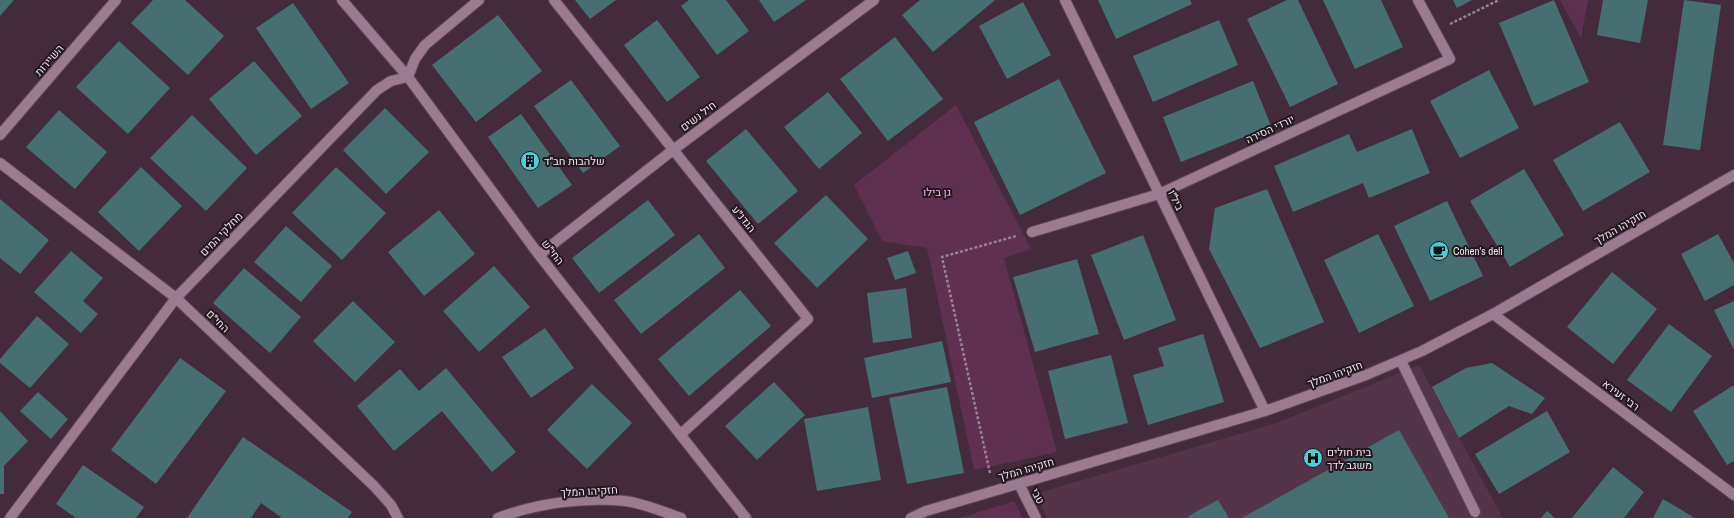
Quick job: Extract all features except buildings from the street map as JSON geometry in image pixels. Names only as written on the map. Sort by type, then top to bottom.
[{"type":"street","name":"השיירות","points":[[0,135],[116,0]]},
{"type":"street","name":"החי\"ש","points":[[342,0],[408,77],[539,255],[681,434],[737,513],[746,518]]},
{"type":"street","points":[[408,77],[415,59],[425,45],[479,0]]},
{"type":"street","name":"הגדנ\"ע","points":[[554,0],[808,318],[681,434]]},
{"type":"street","name":"חיל נשים","points":[[539,255],[673,150],[874,0]]},
{"type":"street","name":"ביל\"ו","points":[[1065,0],[1265,411]]},
{"type":"street","name":"יורדי הסירה","points":[[1032,232],[1159,194],[1450,59],[1418,0]]},
{"type":"street","name":"מחלקי המים","points":[[10,518],[176,298],[377,90],[391,81],[408,77]]},
{"type":"street","name":"החי\"ם","points":[[0,163],[176,298],[374,486],[391,505],[398,518]]},
{"type":"street","name":"חזקיהו המלך","points":[[911,518],[926,511],[1265,411],[1366,376],[1422,351],[1493,314],[1734,175]]},
{"type":"street","name":"רבי זעירא","points":[[1493,314],[1734,495]]},
{"type":"street","points":[[1401,361],[1476,512]]},
{"type":"street","name":"טבי","points":[[1018,484],[1036,518]]},
{"type":"street","name":"חזקיהו המלך","points":[[498,518],[539,507],[578,501],[626,501],[681,518]]},
{"type":"path","points":[[1435,31],[1499,0]]},
{"type":"path","points":[[994,491],[942,257],[1032,232]]},
{"type":"shaded area","name":"בית חולים משגב לדך","points":[[1419,365],[1503,518],[1047,518],[1035,494],[1277,423]]},
{"type":"green space","points":[[1560,0],[1588,0],[1581,38]]},
{"type":"green space","name":"גן בילו","points":[[956,105],[1031,249],[1004,258],[1057,452],[974,470],[927,248],[882,241],[854,185]]},
{"type":"green space","points":[[1014,501],[1023,518],[960,518]]},
{"type":"place","name":"שלהבות חב\"ד","points":[[530,161]]},
{"type":"place","name":"Cohen's deli","points":[[1439,251]]},
{"type":"place","name":"בית חולים משגב לדך","points":[[1313,458]]}]
